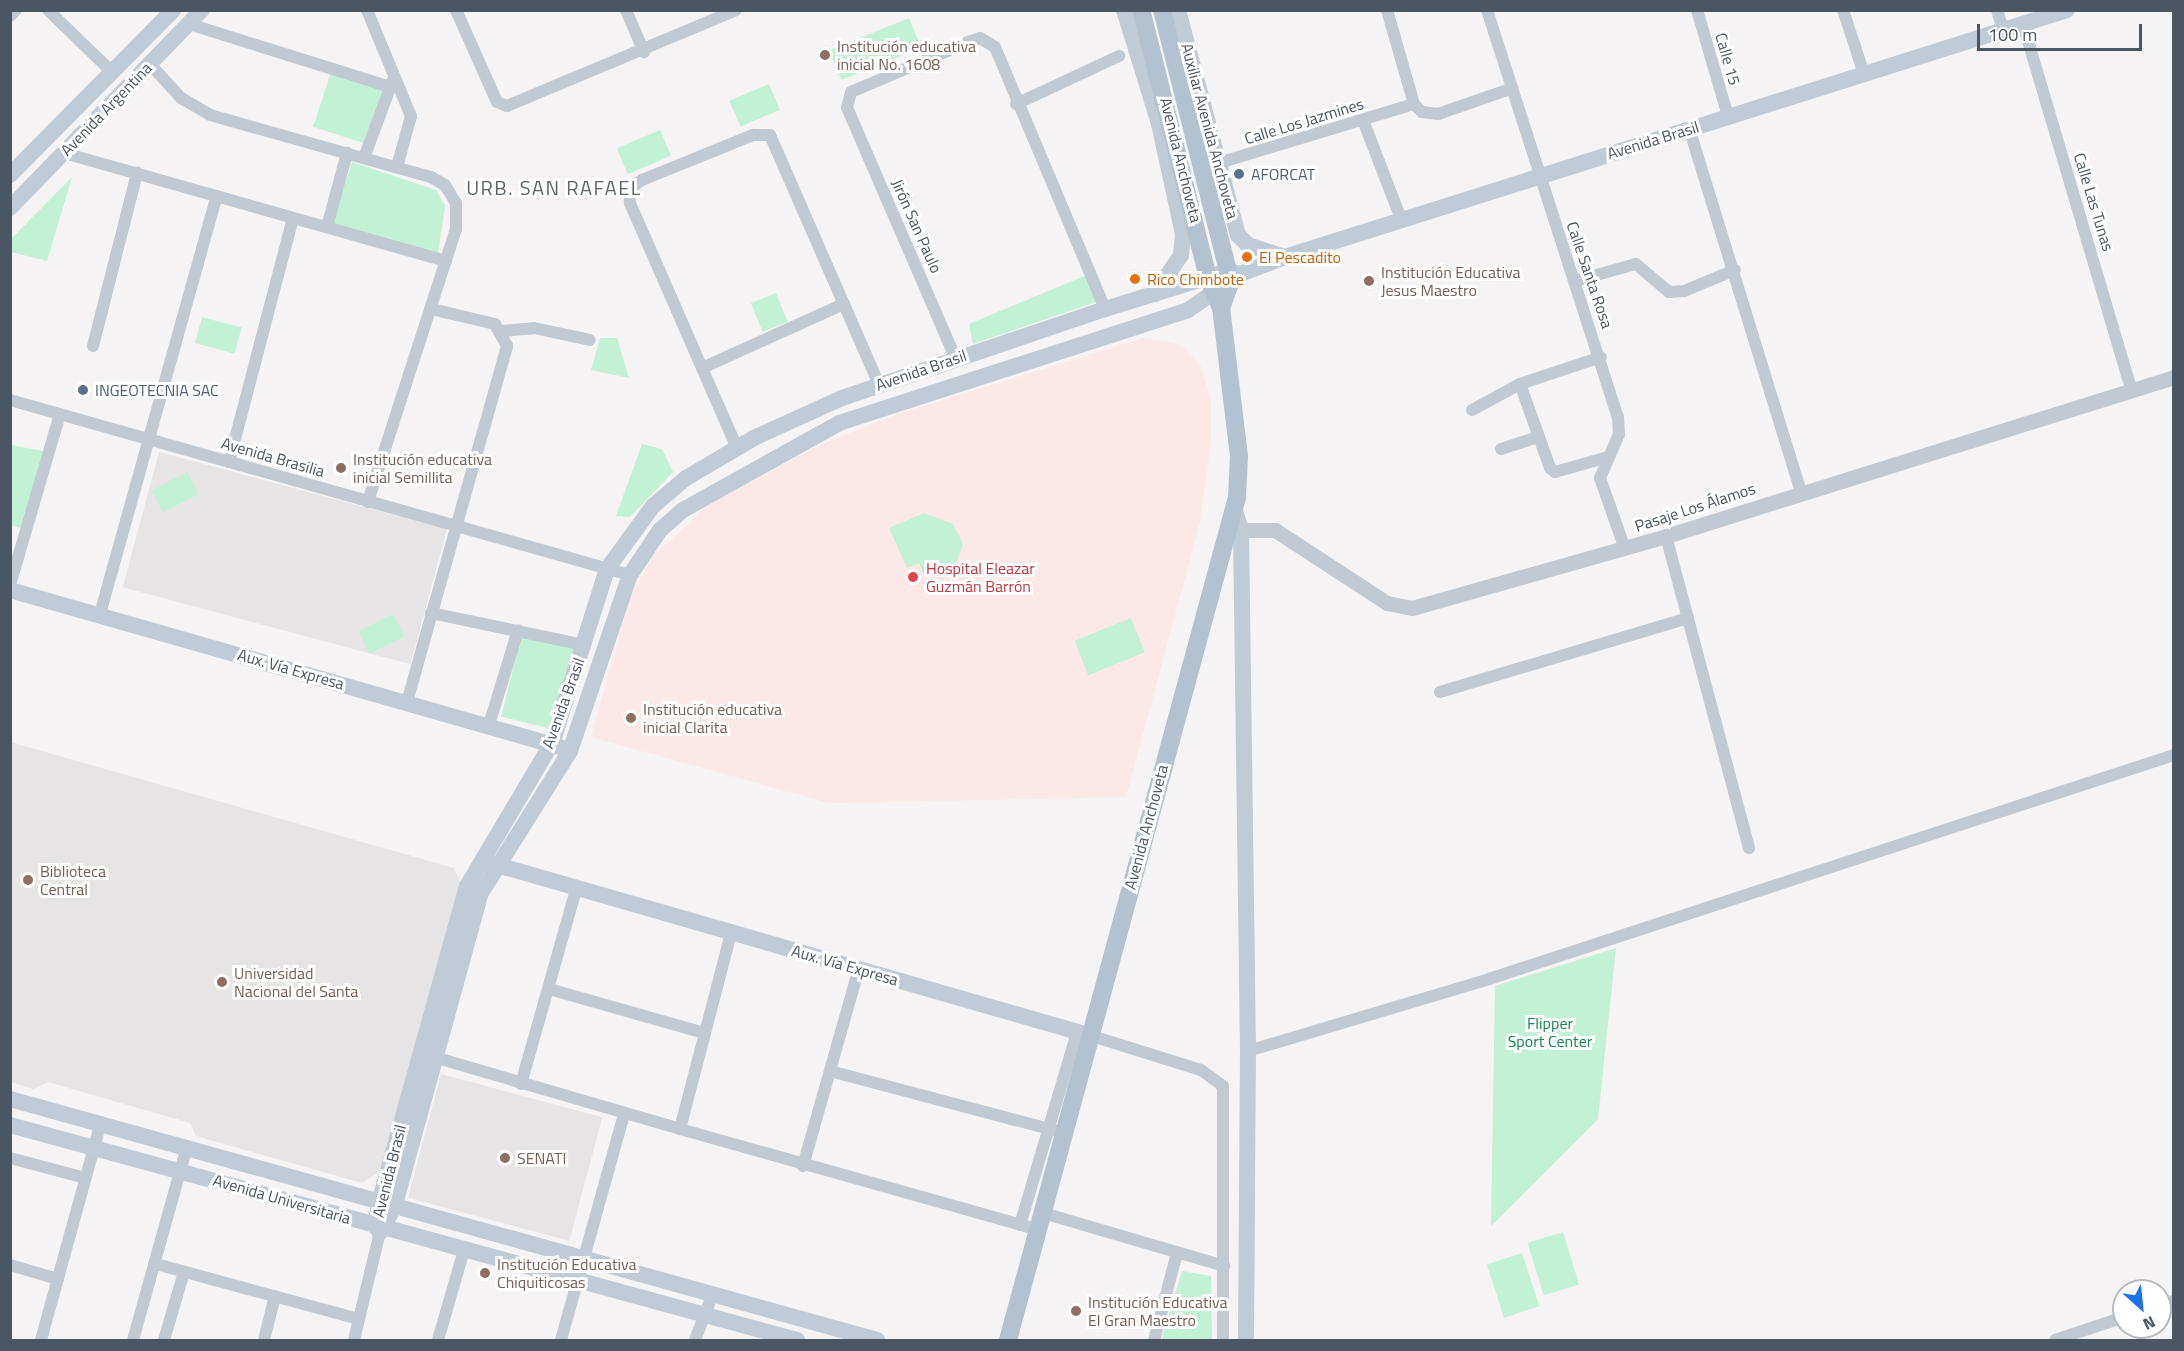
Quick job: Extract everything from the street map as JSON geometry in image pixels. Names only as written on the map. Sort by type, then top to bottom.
[{"type":"main road","name":"Avenida Argentina","points":[[10,175],[173,10]]},
{"type":"main road","name":"Avenida Argentina","points":[[10,208],[202,10]]},
{"type":"main road","points":[[1124,10],[1159,124],[1183,234],[1181,255],[1155,294]]},
{"type":"main road","name":"Avenida Anchoveta","points":[[1142,10],[1208,278],[1226,287]]},
{"type":"main road","name":"Avenida Anchoveta","points":[[1008,1341],[1064,1133],[1084,1034],[1235,511],[1239,456],[1226,287],[1210,165],[1162,10]]},
{"type":"main road","name":"Auxiliar Avenida Anchoveta","points":[[1178,10],[1210,165],[1238,235],[1248,245],[1285,257]]},
{"type":"main road","name":"Avenida Brasil","points":[[386,1206],[434,1057],[469,928],[496,866],[570,751],[630,575],[660,530],[701,498],[838,423],[1156,321],[1285,257],[2067,10]]},
{"type":"main road","name":"Avenida Brasil","points":[[381,1229],[454,922],[478,859],[552,743],[607,568],[653,506],[686,478],[737,448],[879,384],[955,357],[1208,278]]},
{"type":"main road","points":[[686,478],[701,498]]},
{"type":"main road","points":[[1235,511],[1241,530],[1248,1051],[1246,1341]]},
{"type":"main road","name":"Aux. Vía Expresa","points":[[10,587],[552,743],[570,751]]},
{"type":"main road","name":"Aux. Vía Expresa","points":[[478,859],[1084,1034]]},
{"type":"main road","name":"Avenida Universitaria","points":[[10,1099],[386,1206],[713,1293],[878,1341]]},
{"type":"main road","name":"Avenida Universitaria","points":[[10,1125],[93,1149],[181,1170],[381,1229],[797,1341]]},
{"type":"street","points":[[10,16],[16,10]]},
{"type":"street","points":[[48,10],[113,73]]},
{"type":"street","points":[[367,10],[392,81],[411,116],[397,166]]},
{"type":"street","points":[[456,10],[497,102],[507,106],[644,52],[716,15],[736,10]]},
{"type":"street","points":[[626,10],[644,52]]},
{"type":"street","points":[[1387,10],[1414,104],[1429,115],[1513,88]]},
{"type":"street","name":"Calle Santa Rosa","points":[[1487,10],[1601,357],[1618,417],[1619,434],[1600,478],[1625,549]]},
{"type":"street","points":[[1843,10],[1864,74]]},
{"type":"street","points":[[1997,10],[2003,30]]},
{"type":"street","name":"Calle 15","points":[[1701,12],[1728,116]]},
{"type":"street","points":[[189,24],[392,81]]},
{"type":"street","name":"Calle Las Tunas","points":[[2023,24],[2132,391]]},
{"type":"street","points":[[147,38],[163,51]]},
{"type":"street","name":"Jirón San Paulo","points":[[955,357],[847,108],[851,92],[980,38],[995,47],[1016,105]]},
{"type":"street","points":[[1106,309],[1016,105],[1119,56]]},
{"type":"street","points":[[150,64],[181,98],[210,116],[397,166],[445,185],[456,203],[456,229],[368,502]]},
{"type":"street","points":[[364,158],[392,81]]},
{"type":"street","name":"Calle Los Jazmines","points":[[1210,165],[1414,104]]},
{"type":"street","points":[[1363,120],[1401,219]]},
{"type":"street","points":[[1689,128],[1735,270],[1801,492]]},
{"type":"street","points":[[737,448],[628,196],[642,180],[753,135],[770,135],[879,384]]},
{"type":"street","points":[[64,153],[446,261]]},
{"type":"street","points":[[327,227],[347,153]]},
{"type":"street","points":[[93,346],[137,173]]},
{"type":"street","points":[[100,614],[146,435],[217,196]]},
{"type":"street","points":[[229,462],[293,218]]},
{"type":"street","points":[[1575,282],[1636,264],[1669,292],[1684,291],[1735,270]]},
{"type":"street","points":[[702,368],[844,304]]},
{"type":"street","points":[[430,309],[482,319],[502,331],[521,327],[590,340]]},
{"type":"street","points":[[407,702],[455,525],[505,360],[502,331]]},
{"type":"street","points":[[1472,410],[1520,384],[1601,357]]},
{"type":"street","name":"Pasaje Los Álamos","points":[[1241,530],[1275,530],[1292,537],[1398,609],[1447,602],[1625,549],[2174,377]]},
{"type":"street","points":[[1520,384],[1538,437],[1555,472],[1608,457]]},
{"type":"street","name":"Avenida Brasilia","points":[[10,400],[146,435],[229,462],[630,575]]},
{"type":"street","points":[[10,587],[60,414]]},
{"type":"street","points":[[1501,449],[1538,437]]},
{"type":"street","points":[[1666,536],[1749,848]]},
{"type":"street","points":[[431,613],[584,645]]},
{"type":"street","points":[[1440,692],[1688,618]]},
{"type":"street","points":[[489,725],[518,630]]},
{"type":"street","points":[[1248,1051],[1488,979],[2174,755]]},
{"type":"street","points":[[521,1084],[576,889]]},
{"type":"street","points":[[680,1129],[731,933]]},
{"type":"street","points":[[804,1166],[859,968]]},
{"type":"street","points":[[549,989],[705,1033]]},
{"type":"street","points":[[1020,1225],[1047,1126],[1084,1034]]},
{"type":"street","name":"Aux. Vía Expresa","points":[[1084,1034],[1211,1074],[1223,1094],[1224,1266]]},
{"type":"street","points":[[434,1057],[804,1166],[1020,1225],[1041,1222],[1224,1266],[1223,1341]]},
{"type":"street","points":[[830,1071],[1047,1126],[1064,1133]]},
{"type":"street","points":[[561,1341],[624,1114]]},
{"type":"street","points":[[40,1341],[100,1126]]},
{"type":"street","points":[[134,1341],[186,1150]]},
{"type":"street","points":[[10,1158],[85,1178]]},
{"type":"street","points":[[354,1341],[381,1229]]},
{"type":"street","points":[[442,1339],[464,1250]]},
{"type":"street","points":[[1154,1341],[1177,1253]]},
{"type":"street","points":[[10,1264],[58,1279]]},
{"type":"street","points":[[156,1264],[358,1319]]},
{"type":"street","points":[[164,1341],[184,1272]]},
{"type":"street","points":[[695,1341],[707,1315],[713,1293]]},
{"type":"street","points":[[264,1341],[275,1296]]},
{"type":"street","points":[[2055,1341],[2112,1321]]},
{"type":"shaded area","name":"Hospital Eleazar Guzmán Barrón","points":[[1143,338],[1181,345],[1200,364],[1211,400],[1211,441],[1200,522],[1126,797],[829,803],[591,737],[630,597],[653,556],[710,504],[822,444],[898,414]]},
{"type":"shaded area","points":[[159,452],[447,529],[411,664],[123,587]]},
{"type":"shaded area","name":"Universidad Nacional del Santa","points":[[10,742],[454,868],[461,883],[380,1171],[362,1183],[196,1136],[190,1123],[48,1082],[33,1089],[11,1082]]},
{"type":"shaded area","name":"SENATI","points":[[441,1074],[602,1117],[569,1241],[408,1198]]},
{"type":"green space","points":[[909,18],[921,48],[841,80],[829,50]]},
{"type":"green space","points":[[333,66],[385,83],[366,144],[313,127]]},
{"type":"green space","points":[[769,84],[780,110],[740,127],[729,101]]},
{"type":"green space","points":[[660,130],[671,156],[628,174],[617,148]]},
{"type":"green space","points":[[352,162],[436,190],[445,206],[438,254],[332,224]]},
{"type":"green space","points":[[72,177],[47,261],[11,252],[11,239]]},
{"type":"green space","points":[[1089,274],[1099,301],[973,344],[969,324]]},
{"type":"green space","points":[[776,293],[788,322],[763,332],[751,303]]},
{"type":"green space","points":[[202,317],[242,328],[235,354],[195,343]]},
{"type":"green space","points":[[600,338],[617,338],[629,378],[591,370]]},
{"type":"green space","points":[[642,444],[662,449],[673,472],[630,517],[616,516]]},
{"type":"green space","points":[[11,445],[48,452],[24,529],[11,525]]},
{"type":"green space","points":[[187,472],[198,494],[163,512],[151,490]]},
{"type":"green space","points":[[924,513],[953,524],[963,544],[957,561],[923,574],[919,563],[907,568],[889,528]]},
{"type":"green space","points":[[393,614],[404,636],[370,654],[358,632]]},
{"type":"green space","points":[[1131,618],[1145,652],[1088,675],[1074,641]]},
{"type":"green space","points":[[522,633],[578,647],[557,730],[501,716]]},
{"type":"green space","name":"Flipper Sport Center","points":[[1616,948],[1598,1119],[1491,1226],[1495,986]]},
{"type":"green space","points":[[1563,1232],[1579,1285],[1544,1295],[1528,1243]]},
{"type":"green space","points":[[1522,1253],[1539,1306],[1504,1318],[1487,1264]]},
{"type":"green space","points":[[1182,1271],[1211,1276],[1212,1340],[1161,1340]]},
{"type":"place","name":"Institución educativa inicial No. 1608","points":[[825,55]]},
{"type":"place","name":"AFORCAT","points":[[1239,174]]},
{"type":"place","name":"El Pescadito","points":[[1247,257]]},
{"type":"place","name":"Rico Chimbote","points":[[1135,279]]},
{"type":"place","name":"Institución Educativa Jesus Maestro","points":[[1369,281]]},
{"type":"place","name":"INGEOTECNIA SAC","points":[[83,390]]},
{"type":"place","name":"Institución educativa inicial Semillita","points":[[341,468]]},
{"type":"place","name":"Hospital Eleazar Guzmán Barrón","points":[[913,577]]},
{"type":"place","name":"Institución educativa inicial Clarita","points":[[631,718]]},
{"type":"place","name":"Biblioteca Central","points":[[28,880]]},
{"type":"place","name":"Universidad Nacional del Santa","points":[[222,982]]},
{"type":"place","name":"SENATI","points":[[505,1158]]},
{"type":"place","name":"Institución Educativa Chiquiticosas","points":[[485,1273]]},
{"type":"place","name":"Institución Educativa El Gran Maestro","points":[[1076,1311]]},
{"type":"district","name":"URB. SAN RAFAEL","points":[[554,187]]}]
